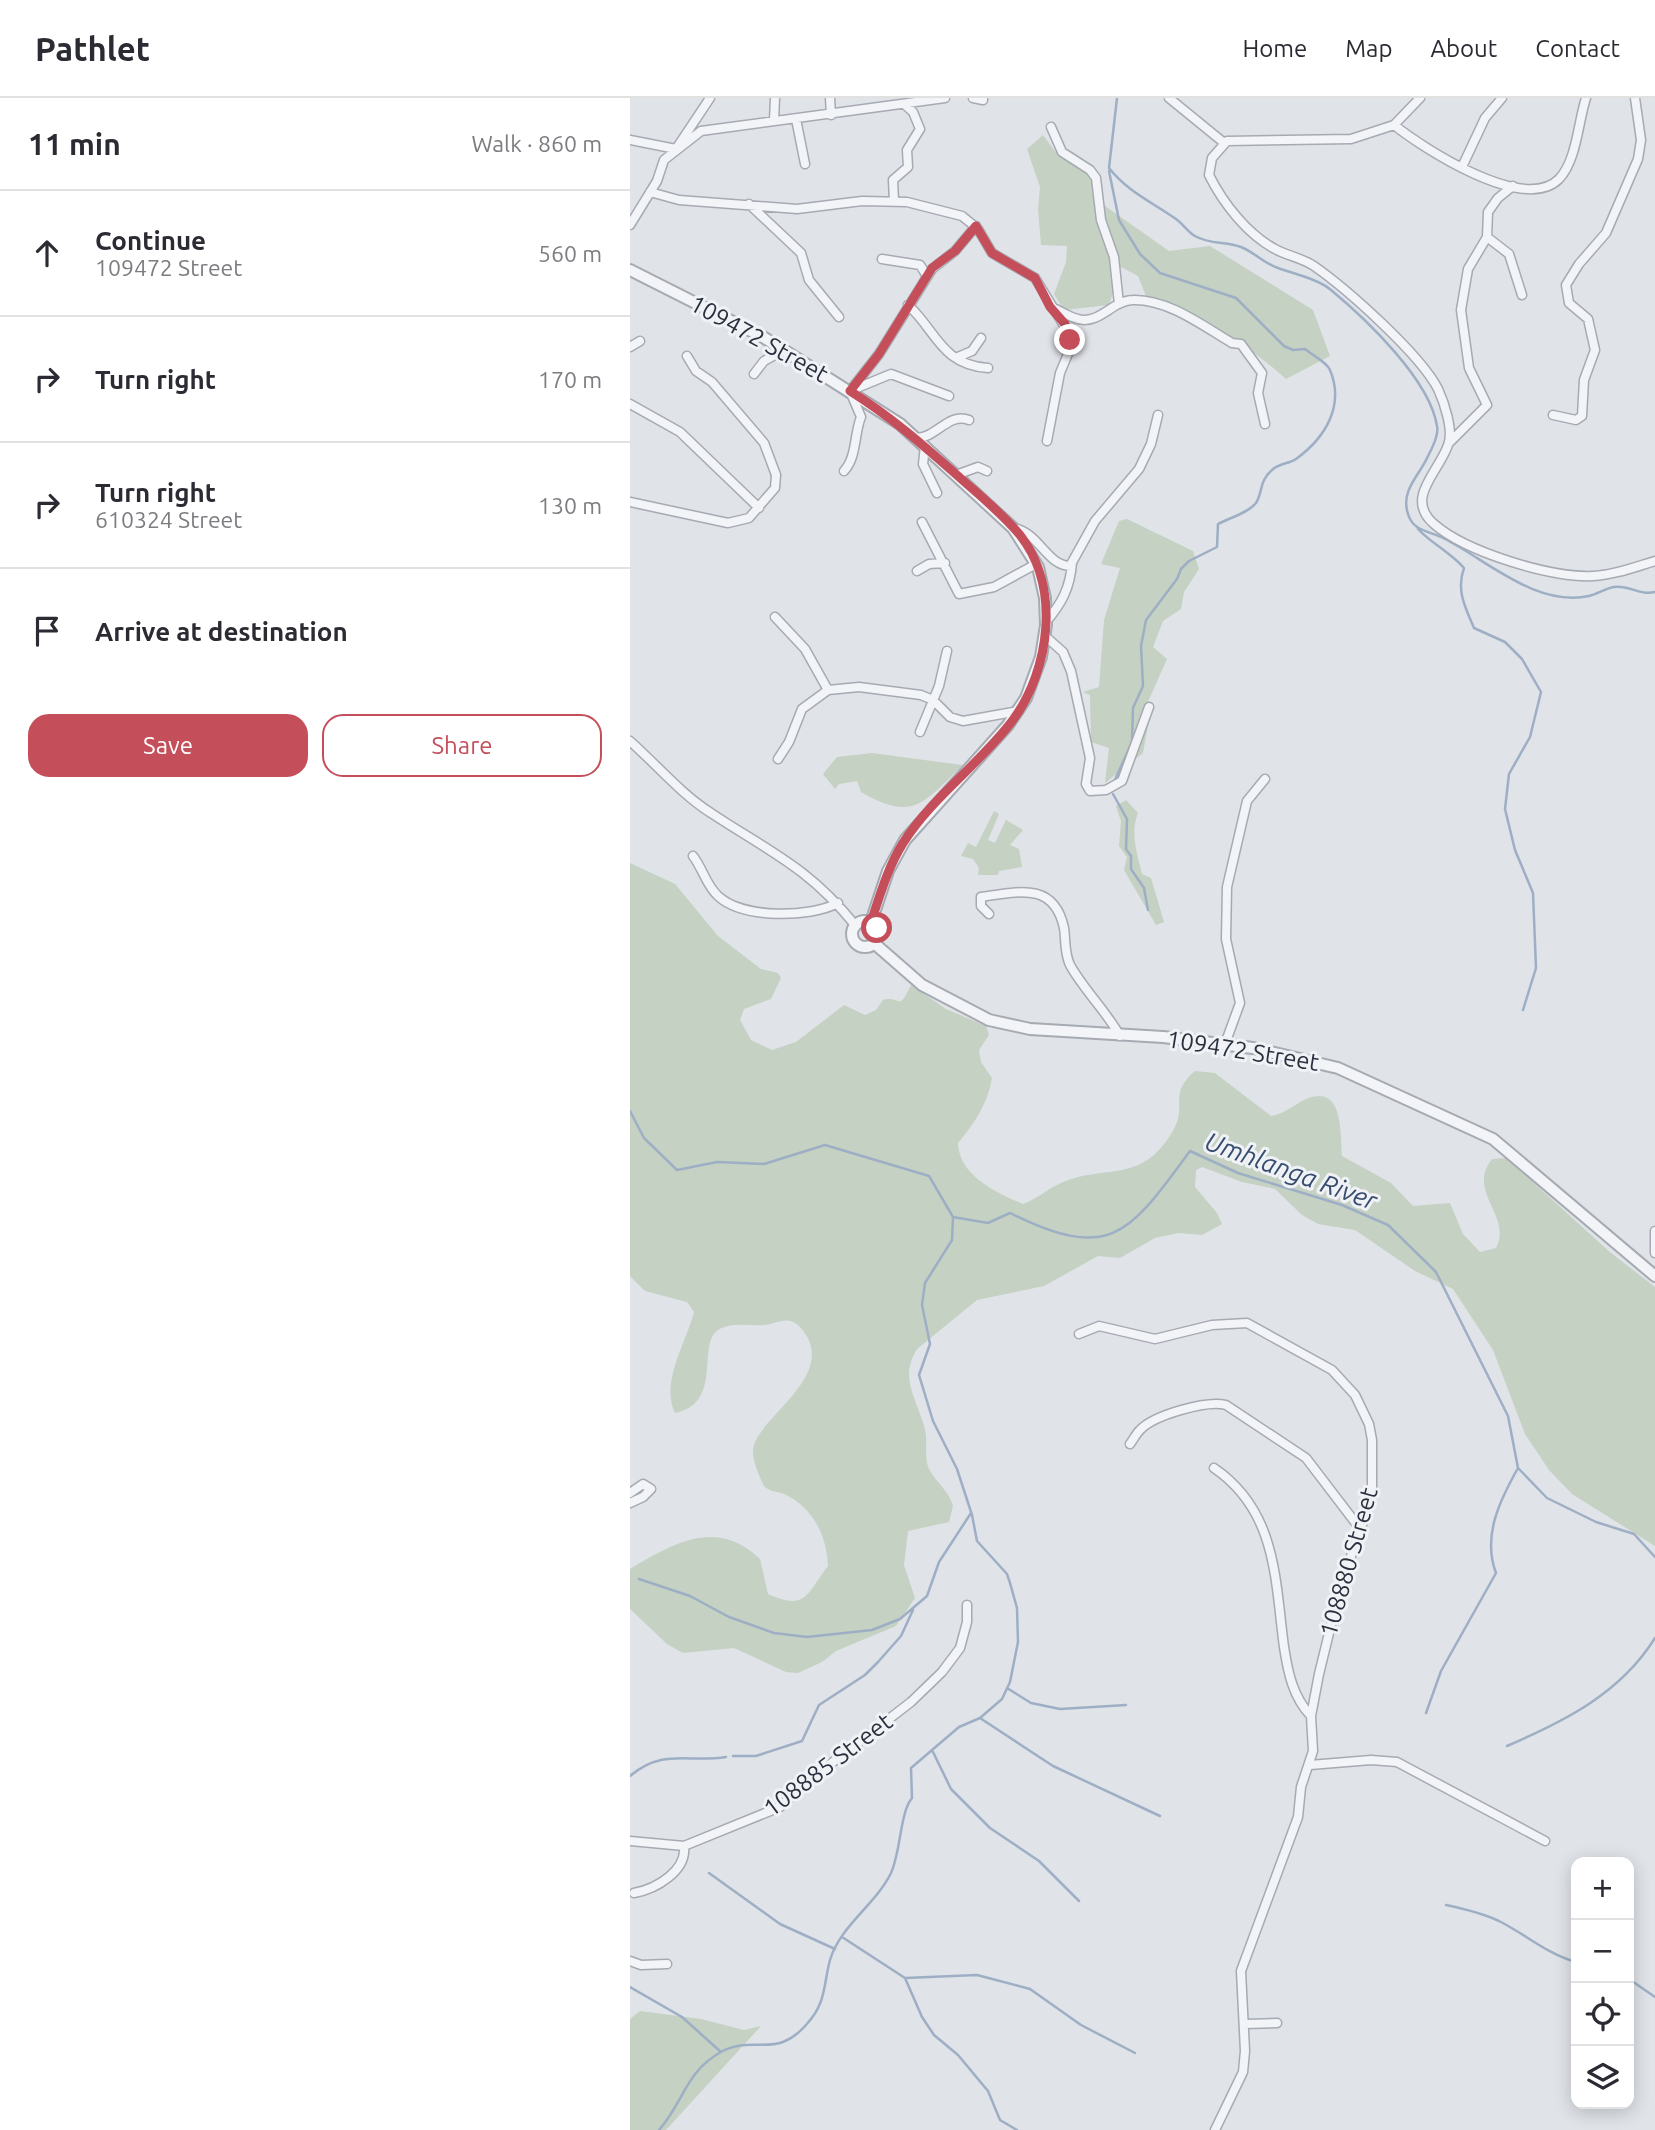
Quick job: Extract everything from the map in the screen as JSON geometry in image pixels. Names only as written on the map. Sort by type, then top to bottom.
[{"type":"street","points":[[676,149],[710,98]]},
{"type":"street","points":[[774,121],[775,98]]},
{"type":"street","points":[[830,98],[831,115]]},
{"type":"street","points":[[630,225],[650,192],[664,160],[691,136],[714,127],[831,115],[882,103],[904,104],[945,98]]},
{"type":"street","points":[[973,98],[983,100]]},
{"type":"street","points":[[1169,98],[1223,142]]},
{"type":"street","points":[[1420,98],[1394,125],[1335,141],[1239,139],[1223,142],[1212,158],[1209,175],[1236,215],[1272,247],[1304,260],[1323,272],[1396,339],[1438,390],[1450,442]]},
{"type":"street","points":[[1462,167],[1485,118],[1502,98]]},
{"type":"street","points":[[1394,125],[1427,150],[1462,167],[1513,186],[1542,187],[1559,179],[1567,165],[1587,98]]},
{"type":"street","points":[[1553,415],[1576,420],[1582,414],[1584,380],[1595,350],[1588,319],[1569,303],[1566,285],[1579,264],[1606,233],[1638,159],[1642,141],[1635,98]]},
{"type":"street","points":[[894,201],[893,180],[908,167],[907,150],[918,136],[919,129],[913,112],[904,104]]},
{"type":"street","points":[[796,119],[805,164]]},
{"type":"street","points":[[1051,127],[1062,152],[1090,170],[1096,178],[1101,220],[1114,257],[1119,304]]},
{"type":"street","points":[[630,140],[676,149]]},
{"type":"street","points":[[1513,186],[1490,208],[1487,237],[1468,269],[1460,316],[1469,368],[1487,405],[1450,442],[1432,473],[1421,502],[1427,517],[1452,537],[1534,568],[1571,575],[1612,573],[1655,561]]},
{"type":"street","points":[[650,192],[678,200],[797,209],[862,201],[894,201],[946,209],[976,226],[992,253],[1035,278],[1050,307],[1065,324],[1070,340],[1069,355],[1060,373],[1046,441]]},
{"type":"street","points":[[749,204],[802,253],[809,280],[839,317]]},
{"type":"street","points":[[850,391],[879,354],[937,262],[952,254],[976,226]]},
{"type":"street","points":[[1487,237],[1510,254],[1522,295]]},
{"type":"street","points":[[882,259],[920,265],[927,276]]},
{"type":"street","name":"109472 Street","points":[[630,270],[731,319],[850,391],[916,438],[1013,528],[1036,564],[1045,598],[1045,636],[1041,657],[1019,711],[905,840],[888,872],[871,922]]},
{"type":"street","points":[[1050,307],[1083,320],[1102,315],[1119,304],[1137,299],[1160,304],[1232,343],[1241,344],[1262,373],[1258,393],[1265,424]]},
{"type":"street","points":[[908,305],[941,348],[976,367],[988,368]]},
{"type":"street","points":[[958,357],[972,351],[981,338]]},
{"type":"street","points":[[630,347],[640,341]]},
{"type":"street","points":[[754,373],[764,361],[783,350]]},
{"type":"street","points":[[630,502],[728,523],[746,520],[770,495],[776,482],[764,443],[712,382],[696,371],[687,356]]},
{"type":"street","points":[[850,391],[891,374],[949,396]]},
{"type":"street","points":[[845,471],[854,450],[855,432],[861,417],[850,391]]},
{"type":"street","points":[[630,404],[680,432],[759,508]]},
{"type":"street","points":[[1046,622],[1060,605],[1070,586],[1072,563],[1095,522],[1144,461],[1158,415]]},
{"type":"street","points":[[916,438],[927,438],[953,419],[969,420]]},
{"type":"street","points":[[925,446],[923,464],[937,493]]},
{"type":"street","points":[[956,475],[978,467],[987,471]]},
{"type":"street","points":[[922,522],[959,594],[994,587],[1036,564]]},
{"type":"street","points":[[1013,528],[1027,532],[1062,565],[1072,563]]},
{"type":"street","points":[[917,570],[929,564],[945,563]]},
{"type":"street","points":[[775,617],[806,649],[828,690]]},
{"type":"street","points":[[1045,636],[1063,652],[1071,671],[1090,758],[1086,784],[1090,791],[1106,790],[1122,781],[1149,707]]},
{"type":"street","points":[[920,732],[933,700],[947,651]]},
{"type":"street","points":[[778,759],[789,742],[802,709],[828,690],[859,687],[921,695],[933,700],[956,720],[975,720],[1019,711]]},
{"type":"street","points":[[630,741],[709,813],[790,861],[838,903],[855,925]]},
{"type":"street","points":[[1225,1044],[1240,1003],[1226,939],[1227,887],[1247,801],[1265,779]]},
{"type":"street","points":[[693,856],[703,868],[709,886],[727,903],[738,909],[803,913],[817,912],[838,903]]},
{"type":"street","points":[[989,914],[981,906],[981,897],[1024,891],[1040,894],[1052,902],[1060,914],[1069,963],[1120,1036]]},
{"type":"street","points":[[871,922],[878,933],[875,944],[864,948],[857,945],[852,935],[855,925],[871,922]]},
{"type":"street","name":"109472 Street","points":[[875,944],[922,985],[989,1020],[1030,1029],[1225,1044],[1280,1053],[1338,1068],[1493,1139],[1655,1276]]},
{"type":"street","points":[[1655,1231],[1655,1253]]},
{"type":"street","name":"108880 Street","points":[[1079,1334],[1099,1325],[1155,1339],[1212,1325],[1247,1323],[1332,1370],[1355,1395],[1369,1424],[1374,1469],[1372,1496],[1340,1588],[1311,1716],[1314,1739],[1310,1765],[1301,1787],[1294,1832],[1244,1957],[1240,1980],[1244,2024],[1243,2072],[1215,2130]]},
{"type":"street","points":[[1130,1444],[1139,1430],[1157,1420],[1214,1402],[1226,1405],[1306,1458],[1361,1530]]},
{"type":"street","points":[[1214,1468],[1234,1483],[1268,1536],[1290,1680],[1303,1707],[1311,1716]]},
{"type":"street","points":[[630,1493],[643,1484],[651,1489],[643,1497],[630,1503]]},
{"type":"street","name":"108885 Street","points":[[630,1841],[684,1846],[780,1807],[807,1782],[911,1702],[942,1672],[960,1648],[967,1622],[967,1605]]},
{"type":"street","points":[[1310,1765],[1371,1760],[1397,1762],[1545,1841]]},
{"type":"street","points":[[634,1893],[660,1884],[682,1864],[684,1846]]},
{"type":"street","points":[[630,1961],[641,1965],[667,1964]]},
{"type":"street","points":[[1244,2024],[1277,2022]]},
{"type":"green space","points":[[1043,135],[1057,154],[1094,177],[1098,201],[1169,251],[1210,246],[1313,310],[1330,356],[1286,379],[1255,353],[1220,331],[1146,296],[1138,276],[1121,267],[1109,305],[1064,310],[1054,294],[1066,262],[1067,246],[1041,245],[1038,209],[1040,187],[1027,149]]},
{"type":"green space","points":[[1127,519],[1193,551],[1199,569],[1184,592],[1181,609],[1163,621],[1153,647],[1167,659],[1147,704],[1149,719],[1143,753],[1105,783],[1109,748],[1091,742],[1090,695],[1083,692],[1099,687],[1104,620],[1120,568],[1101,564],[1119,521]]},
{"type":"green space","points":[[872,753],[963,765],[928,798],[906,807],[879,801],[861,792],[857,781],[839,784],[835,789],[823,774],[837,757]]},
{"type":"green space","points":[[1126,800],[1138,813],[1134,836],[1138,858],[1142,874],[1151,878],[1164,922],[1156,925],[1124,870],[1127,857],[1119,846],[1121,821],[1116,806]]},
{"type":"green space","points":[[994,811],[999,814],[988,840],[995,843],[1006,820],[1023,830],[1010,845],[1019,849],[1022,867],[999,871],[998,875],[978,875],[979,868],[973,859],[961,856],[968,843],[976,847]]},
{"type":"green space","points":[[630,863],[675,884],[718,936],[761,969],[778,973],[781,978],[771,999],[744,1009],[740,1020],[751,1040],[772,1050],[796,1042],[844,1005],[865,1015],[876,1010],[883,1000],[899,1002],[911,985],[946,1009],[986,1026],[989,1035],[979,1050],[981,1062],[992,1078],[980,1113],[958,1143],[960,1155],[972,1174],[981,1182],[1023,1204],[1077,1177],[1122,1170],[1149,1159],[1162,1147],[1174,1129],[1178,1121],[1182,1086],[1195,1071],[1215,1073],[1271,1116],[1306,1099],[1318,1096],[1327,1098],[1338,1113],[1342,1156],[1391,1183],[1413,1206],[1450,1203],[1463,1234],[1480,1252],[1496,1248],[1500,1236],[1499,1225],[1486,1193],[1485,1171],[1492,1159],[1506,1158],[1611,1253],[1655,1287],[1655,1546],[1572,1494],[1549,1470],[1525,1434],[1493,1350],[1453,1289],[1415,1271],[1355,1230],[1318,1224],[1302,1215],[1275,1189],[1242,1182],[1202,1167],[1196,1170],[1195,1187],[1217,1213],[1222,1224],[1202,1235],[1178,1233],[1155,1238],[1120,1258],[1098,1256],[1044,1286],[977,1300],[917,1349],[909,1369],[909,1378],[925,1431],[927,1464],[953,1506],[949,1522],[908,1531],[904,1565],[915,1598],[896,1626],[836,1651],[822,1662],[798,1673],[786,1672],[734,1648],[683,1653],[667,1644],[630,1609],[630,1569],[662,1551],[695,1539],[727,1539],[744,1546],[760,1559],[768,1594],[790,1601],[804,1597],[828,1566],[825,1544],[817,1524],[794,1500],[764,1486],[753,1455],[754,1445],[761,1433],[796,1391],[812,1360],[810,1344],[800,1327],[786,1321],[765,1325],[730,1325],[718,1330],[712,1337],[707,1373],[699,1398],[690,1407],[675,1413],[671,1401],[672,1376],[694,1312],[687,1302],[645,1291],[630,1276]]},
{"type":"green space","points":[[640,2011],[701,2019],[744,2030],[761,2026],[666,2130],[630,2130],[630,2019]]},
{"type":"waterway","points":[[1117,98],[1109,168],[1124,184],[1176,219],[1195,236],[1241,247],[1273,266],[1326,286],[1378,334],[1410,370],[1432,408],[1437,429],[1425,463],[1412,483],[1407,497],[1408,514],[1414,524],[1445,539],[1513,580],[1550,595],[1569,598],[1589,596],[1620,587],[1645,593],[1655,592]]},
{"type":"waterway","points":[[1109,171],[1119,220],[1140,254],[1160,273],[1236,298],[1284,346],[1293,350],[1305,349],[1326,364],[1334,383],[1335,396],[1330,420],[1316,441],[1296,459],[1278,466],[1268,474],[1253,507],[1218,524],[1217,547],[1189,561],[1181,569],[1177,579],[1146,620],[1141,646],[1143,686],[1133,708],[1132,742],[1114,782]]},
{"type":"waterway","points":[[1418,529],[1464,568],[1461,591],[1474,628],[1505,642],[1522,659],[1541,692],[1530,737],[1509,774],[1505,809],[1515,850],[1533,893],[1536,968],[1523,1010]]},
{"type":"waterway","points":[[1113,794],[1127,819],[1126,849],[1131,856],[1131,869],[1144,888],[1148,910]]},
{"type":"waterway","name":"Umhlanga River","points":[[630,1111],[644,1138],[677,1170],[717,1162],[764,1164],[825,1145],[929,1176],[953,1217],[988,1223],[1010,1213],[1073,1236],[1096,1237],[1116,1232],[1134,1220],[1190,1151],[1238,1173],[1342,1205],[1388,1225],[1436,1272],[1508,1416],[1518,1468],[1547,1498],[1596,1522],[1634,1534],[1655,1557]]},
{"type":"waterway","points":[[659,2130],[692,2078],[709,2060],[733,2047],[777,2044],[787,2040],[811,2019],[822,1998],[835,1948],[891,1873],[905,1813],[912,1798],[911,1768],[959,1727],[980,1718],[1002,1699],[1010,1682],[1018,1642],[1017,1608],[1010,1583],[1007,1574],[977,1541],[972,1515],[957,1469],[933,1421],[919,1375],[930,1344],[922,1305],[925,1283],[952,1240],[953,1217]]},
{"type":"waterway","points":[[1426,1713],[1441,1671],[1496,1573],[1492,1559],[1492,1532],[1499,1506],[1518,1468]]},
{"type":"waterway","points":[[639,1579],[690,1596],[729,1617],[774,1633],[807,1637],[872,1630],[900,1619],[927,1596],[939,1562],[971,1513]]},
{"type":"waterway","points":[[733,1756],[756,1756],[802,1741],[819,1705],[865,1675],[878,1662],[901,1636],[913,1610]]},
{"type":"waterway","points":[[1507,1746],[1550,1726],[1609,1690],[1626,1675],[1655,1638]]},
{"type":"waterway","points":[[1007,1688],[1031,1703],[1060,1709],[1126,1705]]},
{"type":"waterway","points":[[980,1718],[1053,1766],[1160,1816]]},
{"type":"waterway","points":[[933,1752],[951,1789],[990,1828],[1039,1861],[1079,1901]]},
{"type":"waterway","points":[[630,1776],[642,1767],[665,1759],[726,1757]]},
{"type":"waterway","points":[[709,1873],[780,1924],[835,1949]]},
{"type":"waterway","points":[[1446,1905],[1493,1918],[1555,1954],[1571,1960]]},
{"type":"waterway","points":[[842,1937],[905,1978],[977,1975],[1030,1989],[1081,2025],[1135,2053]]},
{"type":"waterway","points":[[905,1978],[922,2017],[934,2035],[958,2055],[988,2091],[1000,2120],[1017,2130]]},
{"type":"waterway","points":[[1634,1982],[1655,1997]]},
{"type":"waterway","points":[[630,1987],[682,2017],[721,2052]]},
{"type":"route","points":[[877,928],[871,922],[888,872],[902,844],[1013,720],[1026,698],[1041,657],[1046,611],[1044,587],[1038,567],[1013,528],[900,424],[850,391],[879,354],[932,268],[952,254],[964,238],[975,231],[976,226],[992,253],[1035,278],[1050,307],[1065,324],[1070,340]]}]
